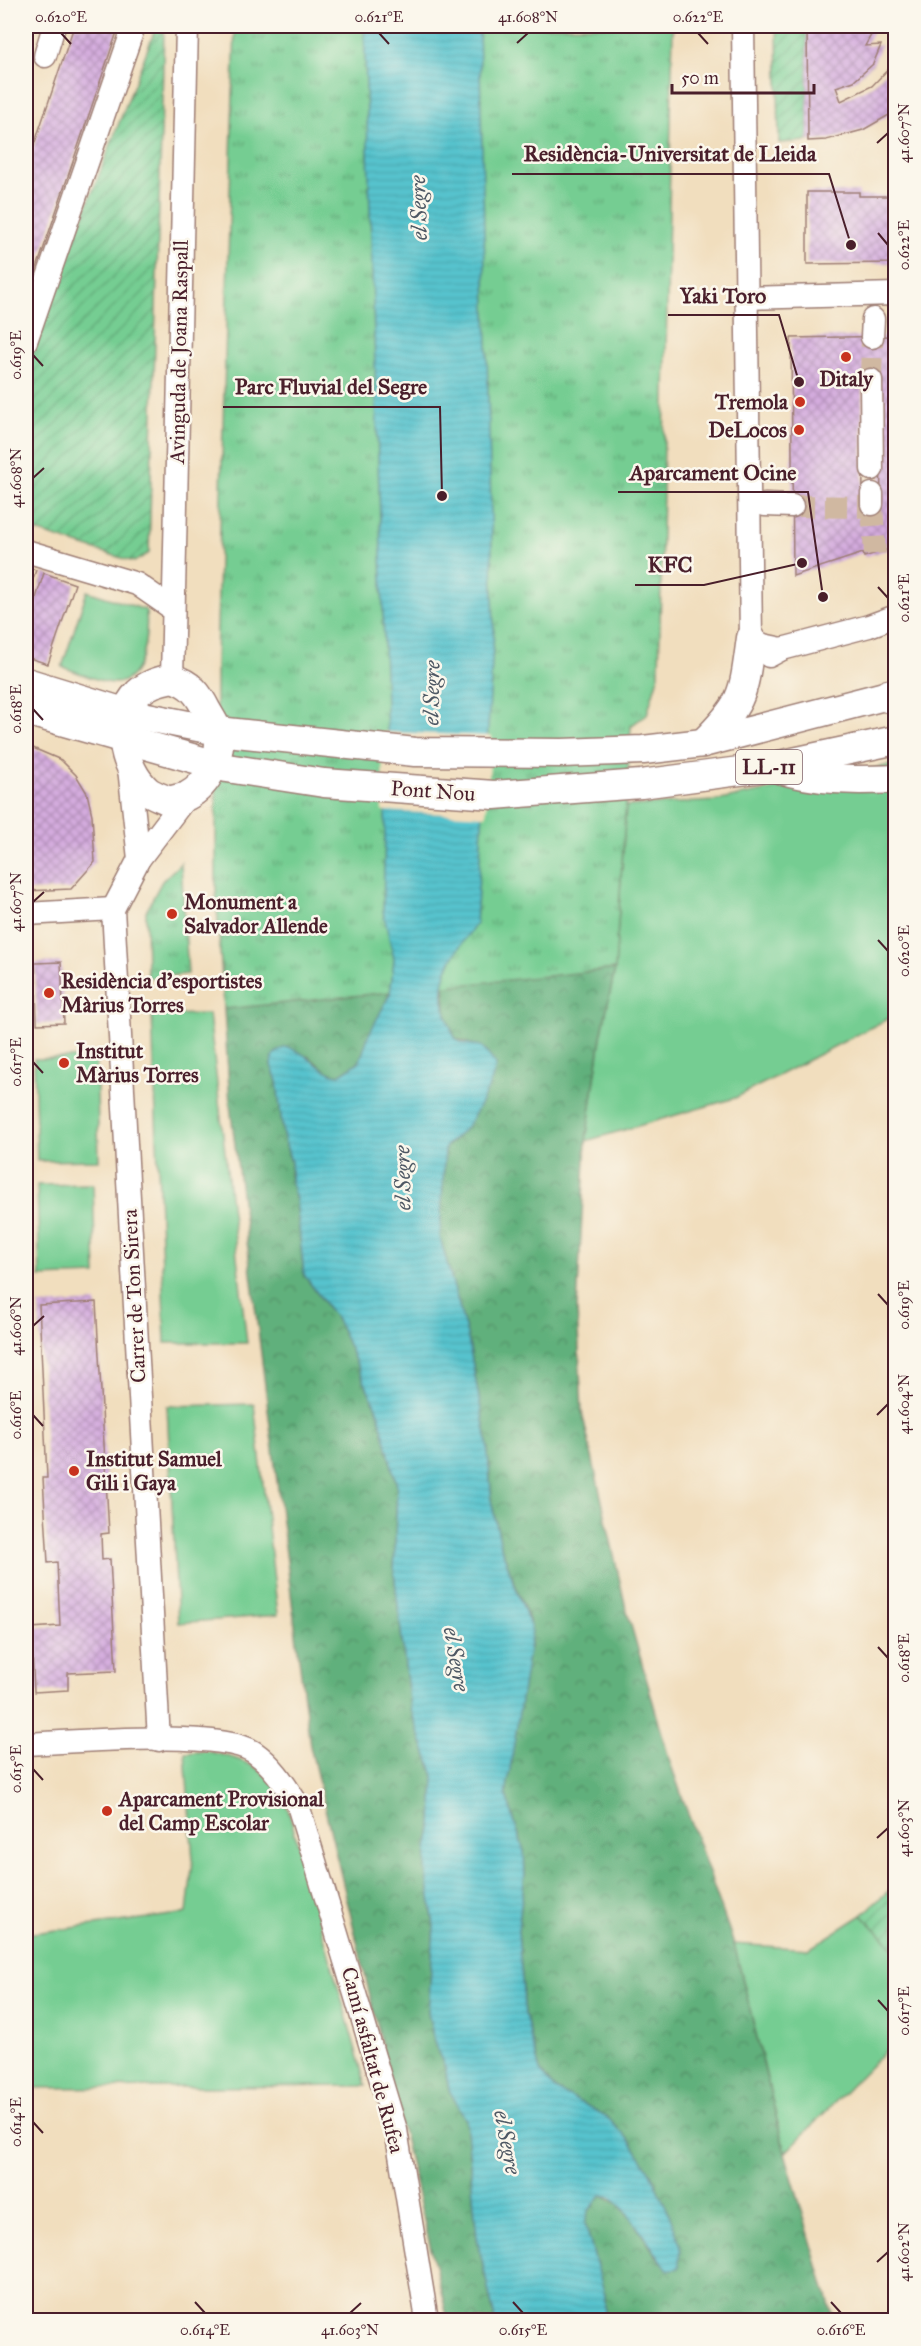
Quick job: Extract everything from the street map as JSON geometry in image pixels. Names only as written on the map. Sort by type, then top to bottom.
[{"type":"main road","points":[[703,743],[732,714],[744,690],[751,638]]},
{"type":"main road","points":[[172,678],[188,683],[227,732],[219,746],[220,766],[187,796],[169,801],[148,791],[126,740],[136,695],[153,682],[172,678]]},
{"type":"main road","points":[[26,682],[126,740]]},
{"type":"main road","name":"LL-11","points":[[703,743],[893,695]]},
{"type":"main road","points":[[26,711],[126,740]]},
{"type":"main road","name":"Pont Nou","points":[[126,740],[227,732],[415,752],[562,753],[643,750],[703,743]]},
{"type":"main road","name":"Pont Nou","points":[[126,740],[220,766],[324,783],[494,795],[641,784],[770,767]]},
{"type":"main road","name":"LL-11","points":[[770,767],[896,740]]},
{"type":"main road","points":[[770,767],[813,779],[842,782],[896,779]]},
{"type":"street","points":[[45,56],[54,26]]},
{"type":"street","points":[[28,326],[134,26]]},
{"type":"street","name":"Avinguda de Joana Raspall","points":[[172,678],[187,26]]},
{"type":"street","points":[[743,26],[751,638],[763,645],[782,649]]},
{"type":"street","points":[[746,298],[896,294]]},
{"type":"street","points":[[871,380],[872,469]]},
{"type":"street","points":[[765,505],[792,506]]},
{"type":"street","points":[[26,551],[137,584],[173,609]]},
{"type":"street","points":[[137,584],[174,563]]},
{"type":"street","points":[[747,666],[782,649],[869,626],[896,616]]},
{"type":"street","points":[[126,740],[139,859]]},
{"type":"street","points":[[26,914],[113,909],[139,859],[187,796]]},
{"type":"street","name":"Carrer de Ton Sirera","points":[[113,909],[159,1740]]},
{"type":"street","name":"Camí asfaltat de Rufea","points":[[26,1744],[214,1740],[252,1751],[274,1769],[298,1805],[396,2130],[427,2320]]},
{"type":"green space","points":[[235,26],[673,26],[659,674],[647,714],[631,726],[615,969],[224,1009],[216,892],[216,660]]},
{"type":"green space","points":[[777,26],[807,26],[808,141],[779,143]]},
{"type":"green space","points":[[155,30],[164,30],[149,553],[134,562],[26,528],[26,373],[42,322]]},
{"type":"green space","points":[[87,591],[146,610],[145,643],[142,656],[132,676],[123,681],[106,682],[62,667]]},
{"type":"green space","points":[[895,764],[895,1015],[735,1098],[586,1141],[601,1037],[615,968],[626,806],[715,801]]},
{"type":"green space","points":[[181,863],[188,974],[147,978],[146,911],[162,881]]},
{"type":"green space","points":[[615,969],[601,1037],[586,1141],[577,1309],[582,1412],[625,1604],[671,1765],[734,1944],[785,2153],[834,2320],[605,2320],[605,2295],[585,2223],[588,2212],[601,2195],[618,2204],[634,2222],[661,2262],[680,2244],[655,2182],[630,2141],[606,2116],[555,2089],[540,2071],[525,2014],[518,1931],[525,1874],[524,1851],[506,1795],[523,1677],[531,1643],[529,1620],[502,1550],[492,1504],[487,1441],[468,1338],[440,1237],[445,1148],[465,1129],[494,1075],[486,1050],[455,1038],[445,1013],[444,986]]},
{"type":"green space","points":[[390,992],[359,1062],[339,1075],[328,1072],[308,1056],[271,1065],[277,1081],[283,1135],[291,1162],[290,1175],[296,1200],[304,1275],[337,1320],[378,1412],[397,1486],[394,1572],[410,1708],[434,1776],[432,1824],[426,1869],[434,1926],[428,2013],[435,2045],[445,2068],[449,2090],[466,2120],[477,2238],[495,2320],[448,2320],[310,1746],[230,1105],[224,1009]]},
{"type":"green space","points":[[209,1014],[247,1343],[165,1343],[152,1015]]},
{"type":"green space","points":[[96,1057],[99,1160],[37,1161],[34,1059]]},
{"type":"green space","points":[[93,1184],[96,1275],[40,1277],[37,1185]]},
{"type":"green space","points":[[254,1404],[278,1615],[178,1623],[167,1406]]},
{"type":"green space","points":[[207,1751],[246,1763],[266,1775],[274,1784],[288,1809],[366,2086],[26,2088],[26,1934],[187,1913],[193,1860],[185,1753]]},
{"type":"green space","points":[[895,1885],[895,1949],[862,1915]]},
{"type":"green space","points":[[862,1915],[895,1949],[895,2041],[785,2153],[734,1944],[809,1949]]},
{"type":"water","name":"el Segre","points":[[364,26],[479,26],[494,631],[476,924],[452,959],[444,982],[443,995],[445,1009],[455,1038],[464,1043],[481,1046],[496,1064],[488,1089],[472,1119],[445,1148],[440,1237],[468,1338],[487,1441],[492,1504],[502,1550],[532,1631],[506,1795],[524,1851],[525,1874],[518,1931],[525,2014],[540,2071],[555,2089],[606,2116],[630,2141],[649,2170],[669,2213],[680,2244],[679,2268],[668,2270],[628,2214],[612,2197],[601,2195],[588,2212],[585,2223],[605,2295],[605,2320],[495,2320],[477,2238],[466,2120],[449,2090],[445,2068],[435,2045],[428,2013],[434,1926],[426,1869],[432,1824],[434,1776],[410,1708],[394,1572],[397,1486],[378,1412],[337,1320],[304,1275],[296,1200],[291,1183],[291,1162],[283,1135],[277,1081],[271,1065],[274,1054],[285,1047],[300,1052],[325,1070],[339,1075],[359,1062],[368,1036],[390,994],[394,959],[383,912],[387,738]]},
{"type":"pier","points":[[383,732],[492,736],[486,816],[382,811]]},
{"type":"building","points":[[74,26],[119,26],[26,300],[26,169]]},
{"type":"building","points":[[807,26],[876,26],[865,46],[881,45],[873,64],[854,81],[836,87],[841,101],[872,86],[896,61],[896,111],[863,130],[826,140],[808,141]]},
{"type":"building","points":[[807,192],[859,192],[859,196],[896,196],[896,263],[807,264]]},
{"type":"building","points":[[896,336],[896,547],[864,557],[863,553],[793,576],[791,338]],"holes":[[[862,380],[879,380],[881,501],[863,506]]]},
{"type":"building","points":[[26,567],[36,570],[26,600]]},
{"type":"building","points":[[44,573],[75,584],[48,664],[26,657],[27,613],[35,601]]},
{"type":"building","points":[[26,745],[61,760],[76,775],[87,793],[92,815],[95,862],[71,889],[26,891]]},
{"type":"building","name":"Residència d'esportistes Màrius Torres","points":[[61,962],[64,1023],[37,1024],[35,963]]},
{"type":"building","points":[[96,1302],[109,1533],[101,1534],[102,1560],[110,1559],[116,1671],[68,1673],[68,1690],[34,1692],[31,1628],[60,1626],[57,1562],[48,1563],[43,1478],[47,1478],[39,1305]]},
{"type":"tunnel","points":[[871,380],[872,337]]},
{"type":"tunnel","points":[[872,504],[875,554]]},
{"type":"tunnel","points":[[792,506],[872,507]]},
{"type":"place","name":"Residència-Universitat de Lleida","points":[[851,245]]},
{"type":"place","name":"Ditaly","points":[[846,357]]},
{"type":"place","name":"Yaki Toro","points":[[799,382]]},
{"type":"place","name":"Tremola","points":[[800,402]]},
{"type":"place","name":"DeLocos","points":[[799,430]]},
{"type":"place","name":"Parc Fluvial del Segre","points":[[442,496]]},
{"type":"place","name":"KFC","points":[[802,563]]},
{"type":"place","name":"Aparcament Ocine","points":[[823,597]]},
{"type":"place","name":"Monument a Salvador Allende","points":[[172,914]]},
{"type":"place","name":"Residència d'esportistes Màrius Torres","points":[[49,993]]},
{"type":"place","name":"Institut Màrius Torres","points":[[64,1063]]},
{"type":"place","name":"Institut Samuel Gili i Gaya","points":[[74,1471]]},
{"type":"place","name":"Aparcament Provisional del Camp Escolar","points":[[107,1811]]}]
